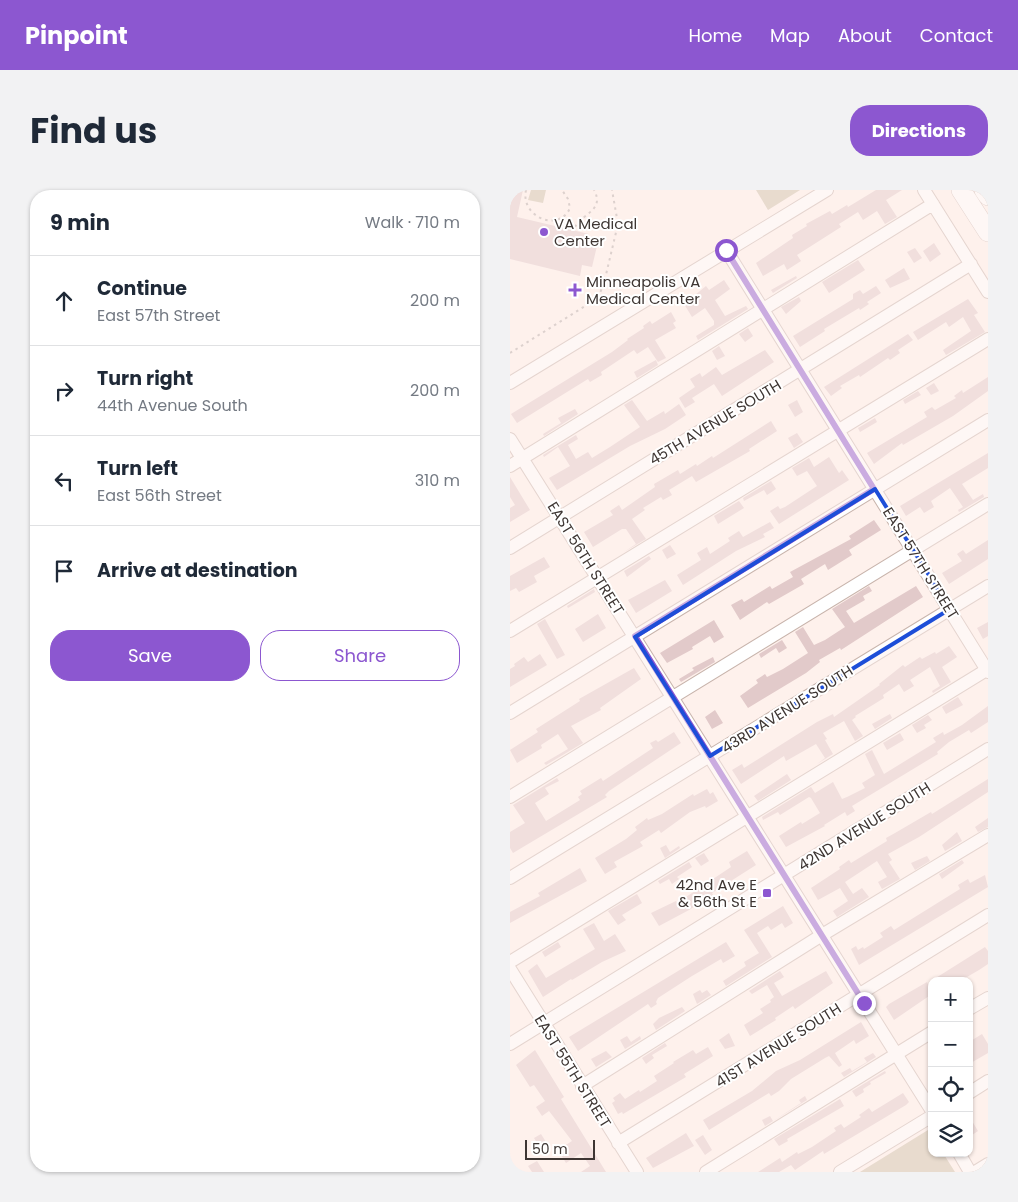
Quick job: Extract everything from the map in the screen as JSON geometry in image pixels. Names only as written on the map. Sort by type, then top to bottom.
[{"type":"highway","points":[[961,190],[988,232]]},
{"type":"highway","points":[[984,190],[988,196]]},
{"type":"street","points":[[510,383],[827,190]]},
{"type":"street","points":[[924,190],[988,292]]},
{"type":"street","points":[[510,466],[933,204]]},
{"type":"street","name":"EAST 57TH STREET","points":[[726,250],[988,671]]},
{"type":"street","name":"45TH AVENUE SOUTH","points":[[510,548],[970,264]]},
{"type":"street","points":[[510,631],[988,339]]},
{"type":"street","points":[[510,713],[988,420]]},
{"type":"street","name":"EAST 56TH STREET","points":[[510,438],[928,1105]]},
{"type":"street","points":[[510,797],[988,504]]},
{"type":"street","name":"43RD AVENUE SOUTH","points":[[510,878],[988,586]]},
{"type":"street","points":[[510,962],[748,815],[988,671]]},
{"type":"street","name":"42ND AVENUE SOUTH","points":[[510,1044],[988,749]]},
{"type":"street","points":[[582,1086],[822,935],[988,835]]},
{"type":"street","name":"41ST AVENUE SOUTH","points":[[618,1143],[988,915]]},
{"type":"street","name":"EAST 55TH STREET","points":[[510,969],[637,1172]]},
{"type":"street","points":[[973,1007],[988,998]]},
{"type":"street","points":[[706,1172],[928,1034]]},
{"type":"street","points":[[973,1090],[988,1081]]},
{"type":"street","points":[[840,1172],[928,1118]]},
{"type":"street","points":[[961,1157],[970,1172]]},
{"type":"street","points":[[975,1172],[988,1164]]},
{"type":"path","points":[[526,190],[524,198],[530,212],[553,221],[563,218],[570,208],[568,199],[562,190]]},
{"type":"path","points":[[575,227],[579,220],[596,207],[598,197],[594,190]]},
{"type":"path","points":[[510,353],[598,298],[604,283],[618,224],[612,190]]},
{"type":"highlighted area","points":[[875,489],[950,609],[710,756],[635,637]]},
{"type":"shaded area","points":[[531,190],[546,190],[543,203],[528,200]]},
{"type":"shaded area","points":[[756,190],[800,190],[768,210]]},
{"type":"shaded area","points":[[928,1130],[928,1157],[946,1157],[955,1172],[860,1172]]},
{"type":"building","name":"VA Medical Center","points":[[510,190],[523,190],[517,217],[589,234],[586,244],[597,246],[592,267],[582,265],[580,276],[510,259]]},
{"type":"building","points":[[876,190],[902,190],[886,200],[897,217],[885,224],[877,211],[863,220],[858,212],[839,224],[841,227],[797,255],[801,261],[787,270],[784,264],[763,276],[756,263],[793,238],[792,235],[807,226],[806,224],[830,211],[832,214],[847,205],[848,207]]},
{"type":"building","points":[[934,243],[941,254],[930,262],[923,251]]},
{"type":"building","points":[[915,248],[922,258],[914,263],[907,252]]},
{"type":"building","points":[[858,260],[865,270],[829,293],[822,282]]},
{"type":"building","points":[[904,268],[910,279],[890,288],[885,280]]},
{"type":"building","points":[[796,276],[797,278],[773,293],[771,290]]},
{"type":"building","points":[[724,280],[730,289],[715,300],[725,316],[746,306],[748,309],[698,340],[696,336],[714,325],[714,321],[705,308],[692,317],[684,304],[706,286],[709,290]]},
{"type":"building","points":[[876,286],[881,293],[867,302],[869,304],[824,329],[825,331],[800,347],[793,336],[853,299],[853,294],[860,290],[863,294]]},
{"type":"building","points":[[799,297],[801,301],[786,314],[781,307]]},
{"type":"building","points":[[968,299],[978,313],[974,315],[985,332],[946,355],[943,350],[971,331],[963,317],[949,327],[946,322],[918,340],[913,332]]},
{"type":"building","points":[[671,312],[676,321],[673,323],[676,328],[655,340],[666,358],[658,362],[648,347],[637,354],[634,350],[601,372],[602,375],[590,382],[588,379],[517,423],[511,414],[612,352],[644,328],[643,326],[650,321],[652,324]]},
{"type":"building","points":[[748,328],[753,336],[745,342],[739,334]]},
{"type":"building","points":[[908,334],[913,340],[898,350],[900,353],[890,360],[888,358],[860,377],[859,375],[840,386],[842,388],[831,396],[824,387]]},
{"type":"building","points":[[719,346],[725,356],[717,360],[712,351]]},
{"type":"building","points":[[765,350],[774,362],[722,396],[714,384],[692,398],[695,402],[685,408],[679,398],[695,387],[690,379],[700,373],[702,377],[716,367],[722,375]]},
{"type":"building","points":[[656,360],[658,365],[637,378],[634,372]]},
{"type":"building","points":[[988,377],[988,391],[953,416],[903,445],[902,443],[874,464],[867,453],[927,417],[924,412],[932,407],[935,410],[956,398],[954,396],[962,390],[963,393]]},
{"type":"building","points":[[934,383],[939,391],[931,395],[926,388]]},
{"type":"building","points":[[918,391],[921,395],[905,404],[903,400]]},
{"type":"building","points":[[632,400],[647,421],[664,411],[665,414],[679,404],[686,415],[665,429],[630,446],[557,490],[549,478],[570,466],[558,447],[544,457],[543,455],[576,435],[578,439],[568,445],[576,459],[588,452],[592,458],[610,447],[640,427],[624,405]]},
{"type":"building","points":[[797,400],[803,412],[795,417],[788,405]]},
{"type":"building","points":[[575,409],[578,414],[544,436],[543,434],[561,423],[558,418]]},
{"type":"building","points":[[875,418],[877,422],[860,432],[858,428]]},
{"type":"building","points":[[771,421],[777,431],[749,449],[750,451],[696,482],[692,476],[669,490],[672,495],[663,500],[661,497],[643,508],[645,510],[632,519],[646,539],[624,552],[636,544],[626,529],[622,529],[593,547],[584,532],[613,515],[610,511],[619,505],[622,510],[655,487],[654,484],[678,470],[680,474],[712,456],[713,458]]},
{"type":"building","points":[[797,433],[803,442],[794,448],[788,438]]},
{"type":"building","points":[[988,453],[988,468],[962,484],[973,500],[983,494],[984,497],[959,512],[958,510],[963,507],[950,488],[931,501],[934,507],[924,513],[920,507],[906,516],[900,506]]},
{"type":"building","points":[[829,457],[839,473],[842,470],[849,480],[779,524],[770,511],[778,506],[780,509],[785,507],[817,486],[807,471],[797,476],[792,468],[809,458],[814,467]]},
{"type":"building","points":[[510,477],[530,510],[510,522],[510,508],[515,505],[510,497]]},
{"type":"building","points":[[771,481],[776,489],[767,495],[764,490],[744,501],[743,498]]},
{"type":"building","points":[[739,501],[744,508],[718,524],[714,516]]},
{"type":"building","points":[[874,520],[881,530],[849,550],[852,555],[828,570],[825,564],[801,579],[804,584],[769,604],[767,602],[740,620],[731,605],[742,599],[744,602],[770,586],[772,589],[793,577],[790,572],[851,539],[849,536]]},
{"type":"building","points":[[770,522],[774,528],[763,534],[765,537],[736,551],[683,585],[677,575],[701,560],[697,553],[707,547],[710,554],[730,541],[728,538],[739,531],[743,537]]},
{"type":"building","points":[[988,540],[988,559],[949,584],[942,573],[962,561],[957,554],[963,550],[966,554]]},
{"type":"building","points":[[670,545],[676,554],[667,559],[662,550]]},
{"type":"building","points":[[649,556],[651,559],[627,577],[624,571]]},
{"type":"building","points":[[544,557],[550,567],[534,576],[537,582],[519,592],[516,588],[510,591],[510,576]]},
{"type":"building","points":[[665,580],[672,591],[636,613],[628,600]]},
{"type":"building","points":[[869,586],[872,591],[863,596],[865,600],[846,611],[854,623],[916,586],[923,597],[841,650],[840,648],[819,660],[820,662],[806,673],[748,708],[740,696],[758,683],[756,680],[765,674],[767,677],[783,669],[808,653],[795,632],[803,627],[814,645],[825,640],[845,627],[832,609]]},
{"type":"building","points":[[594,589],[595,592],[568,608],[567,606]]},
{"type":"building","points":[[598,614],[606,628],[583,642],[575,629]]},
{"type":"building","points":[[545,619],[565,655],[557,659],[537,624]]},
{"type":"building","points":[[714,620],[724,637],[714,643],[710,636],[692,647],[693,649],[667,663],[660,653]]},
{"type":"building","points":[[988,622],[988,636],[983,639],[977,628]]},
{"type":"building","points":[[782,640],[787,648],[779,653],[776,648],[761,658],[759,654]]},
{"type":"building","points":[[949,646],[957,657],[942,667],[951,682],[933,693],[932,691],[940,686],[930,667],[910,680],[914,686],[904,692],[899,684],[883,695],[884,698],[855,716],[852,720],[863,736],[855,741],[844,721],[823,733],[833,754],[817,764],[825,758],[816,744],[786,761],[784,756],[741,784],[732,770],[742,764],[744,768],[817,722],[833,714],[834,717],[880,685],[903,665],[905,667],[920,657],[922,659],[935,652],[936,654]]},
{"type":"building","points":[[540,654],[547,665],[510,687],[510,669],[515,666],[514,664],[524,657],[528,662]]},
{"type":"building","points":[[713,657],[715,662],[681,682],[679,679],[694,670],[692,668]]},
{"type":"building","points":[[634,668],[641,679],[600,708],[601,710],[571,726],[583,743],[546,765],[544,763],[568,749],[558,734],[541,745],[542,748],[517,763],[510,750],[538,732],[536,729],[580,701],[579,699]]},
{"type":"building","points":[[958,697],[963,705],[946,714],[942,707]]},
{"type":"building","points":[[988,706],[988,722],[971,733],[969,730],[949,742],[937,752],[938,754],[852,806],[855,811],[847,816],[845,812],[825,826],[786,847],[779,836],[820,813],[811,798],[809,797],[780,815],[778,812],[763,820],[762,817],[811,787],[815,793],[833,782],[842,799],[865,788],[862,783],[875,775],[865,754],[872,750],[884,774],[936,742],[933,738],[943,732],[944,735],[962,725]]},
{"type":"building","points":[[715,710],[723,723],[712,729],[705,717]]},
{"type":"building","points":[[890,714],[892,718],[875,729],[872,724]]},
{"type":"building","points":[[928,715],[932,720],[924,725],[926,728],[917,733],[912,725]]},
{"type":"building","points":[[674,732],[681,743],[609,791],[605,795],[607,797],[513,853],[510,848],[510,832],[525,823],[513,805],[557,778],[559,781],[545,788],[549,794],[535,803],[546,821],[580,800],[578,797],[582,794],[580,791],[601,778],[603,781],[653,748],[650,743],[656,740],[658,742]]},
{"type":"building","points":[[900,733],[904,740],[887,750],[883,743]]},
{"type":"building","points":[[787,774],[791,780],[758,801],[754,796]]},
{"type":"building","points":[[988,779],[988,792],[919,837],[888,854],[892,860],[889,862],[900,879],[882,889],[878,882],[887,877],[877,861],[845,882],[853,894],[862,888],[869,897],[837,917],[833,911],[848,901],[840,888],[818,900],[811,888],[840,869],[839,867],[849,860],[851,863],[887,841],[886,838],[931,812],[932,814]]},
{"type":"building","points":[[707,789],[710,794],[713,792],[718,801],[706,808],[705,806],[690,812],[661,833],[659,830],[640,842],[643,846],[614,862],[617,867],[605,874],[595,858],[626,839],[637,830],[635,827],[647,818],[648,820],[662,814],[693,794],[694,796]]},
{"type":"building","points":[[988,818],[988,827],[978,832],[975,827]]},
{"type":"building","points":[[957,832],[962,841],[945,851],[942,845]]},
{"type":"building","points":[[666,845],[670,852],[679,846],[680,848],[665,858],[660,848]]},
{"type":"building","points":[[747,851],[756,865],[712,893],[713,895],[659,926],[651,913],[676,901],[677,903],[731,867],[729,862]]},
{"type":"building","points":[[704,853],[709,861],[701,866],[695,858]]},
{"type":"building","points":[[927,856],[930,861],[915,870],[911,863]]},
{"type":"building","points":[[962,860],[964,863],[942,879],[939,874]]},
{"type":"building","points":[[689,862],[692,867],[677,877],[679,879],[672,884],[669,879],[660,884],[658,881]]},
{"type":"building","points":[[580,868],[587,881],[510,923],[510,912],[540,896],[538,893]]},
{"type":"building","points":[[985,875],[988,887],[859,965],[851,949],[856,946],[858,950],[863,947],[864,949],[883,937],[880,933],[891,926],[894,930],[960,889],[958,885],[968,879],[970,883]]},
{"type":"building","points":[[637,894],[642,903],[622,915],[626,920],[618,925],[608,911]]},
{"type":"building","points":[[783,906],[793,923],[785,928],[782,923],[771,930],[768,926],[757,933],[772,957],[726,986],[723,981],[746,966],[744,962],[759,953],[744,930]]},
{"type":"building","points":[[594,923],[604,941],[615,934],[626,951],[571,979],[543,997],[528,971],[537,964],[546,978],[595,949],[583,929]]},
{"type":"building","points":[[558,942],[561,947],[545,957],[542,952]]},
{"type":"building","points":[[726,942],[735,956],[723,963],[721,959],[692,976],[658,998],[657,1004],[651,1008],[648,1004],[578,1051],[569,1037]]},
{"type":"building","points":[[985,947],[988,951],[988,964],[967,977],[937,977]]},
{"type":"building","points":[[780,971],[784,977],[774,983],[782,996],[826,971],[833,983],[795,1009],[793,1006],[775,1018],[776,1020],[750,1036],[744,1025],[763,1013],[760,1009],[771,1002],[770,1000],[774,997],[767,985],[752,994],[749,991]]},
{"type":"building","points":[[927,982],[928,997],[894,1020],[886,1007]]},
{"type":"building","points":[[700,990],[702,993],[707,990],[711,995],[697,1004],[693,994]]},
{"type":"building","points":[[682,1007],[685,1011],[656,1030],[653,1024],[659,1018]]},
{"type":"building","points":[[861,1022],[869,1036],[856,1044],[854,1040],[835,1053],[842,1065],[839,1067],[829,1056],[791,1079],[771,1096],[769,1093],[709,1130],[703,1120],[752,1091],[776,1071],[800,1060]]},
{"type":"building","points":[[729,1033],[735,1046],[725,1049],[719,1040]]},
{"type":"building","points":[[982,1034],[988,1044],[988,1053],[973,1062],[973,1040]]},
{"type":"building","points":[[627,1036],[631,1042],[640,1036],[641,1039],[625,1049],[620,1040]]},
{"type":"building","points":[[665,1043],[667,1046],[652,1055],[654,1058],[646,1064],[642,1058]]},
{"type":"building","points":[[708,1047],[713,1056],[684,1074],[686,1077],[623,1114],[622,1112],[618,1114],[612,1103],[615,1101],[613,1098],[620,1093],[625,1099],[639,1090],[640,1092],[657,1081],[654,1076],[673,1062],[693,1050],[696,1054]]},
{"type":"building","points":[[535,1050],[564,1097],[561,1099],[606,1172],[581,1172],[590,1166],[581,1153],[566,1163],[558,1150],[572,1141],[549,1111],[542,1116],[536,1107],[545,1101],[534,1085],[530,1087],[516,1065]]},
{"type":"building","points":[[606,1051],[612,1057],[596,1067],[591,1059]]},
{"type":"building","points":[[873,1053],[876,1057],[844,1077],[841,1073],[850,1068],[852,1071],[867,1062],[864,1058]]},
{"type":"building","points":[[885,1071],[886,1073],[870,1082],[871,1084],[863,1089],[864,1092],[856,1097],[852,1091]]},
{"type":"building","points":[[903,1093],[909,1102],[906,1105],[824,1154],[823,1151],[795,1170],[791,1165],[779,1172],[758,1172],[780,1158],[782,1162],[797,1152],[798,1154],[812,1147],[836,1131],[834,1128],[841,1124],[844,1128],[861,1117],[859,1115],[869,1108],[872,1112]]},
{"type":"building","points":[[805,1096],[807,1100],[765,1126],[762,1120],[770,1116],[773,1121],[801,1103],[799,1100]]},
{"type":"building","points":[[840,1099],[844,1106],[787,1139],[788,1141],[779,1146],[774,1139]]},
{"type":"building","points":[[973,1123],[978,1131],[973,1134]]},
{"type":"building","points":[[686,1133],[694,1146],[653,1168],[646,1158]]},
{"type":"building","points":[[541,1134],[546,1142],[539,1146],[534,1138]]},
{"type":"building","points":[[703,1135],[712,1150],[705,1155],[695,1140]]},
{"type":"building","points":[[537,1161],[544,1172],[532,1172],[528,1166]]},
{"type":"place","name":"VA Medical Center","points":[[544,232]]},
{"type":"place","name":"Minneapolis VA Medical Center","points":[[575,290]]},
{"type":"place","name":"42nd Ave E & 56th St E","points":[[767,893]]},
{"type":"route","points":[[726,250],[874,489],[635,636],[864,1003]]}]
